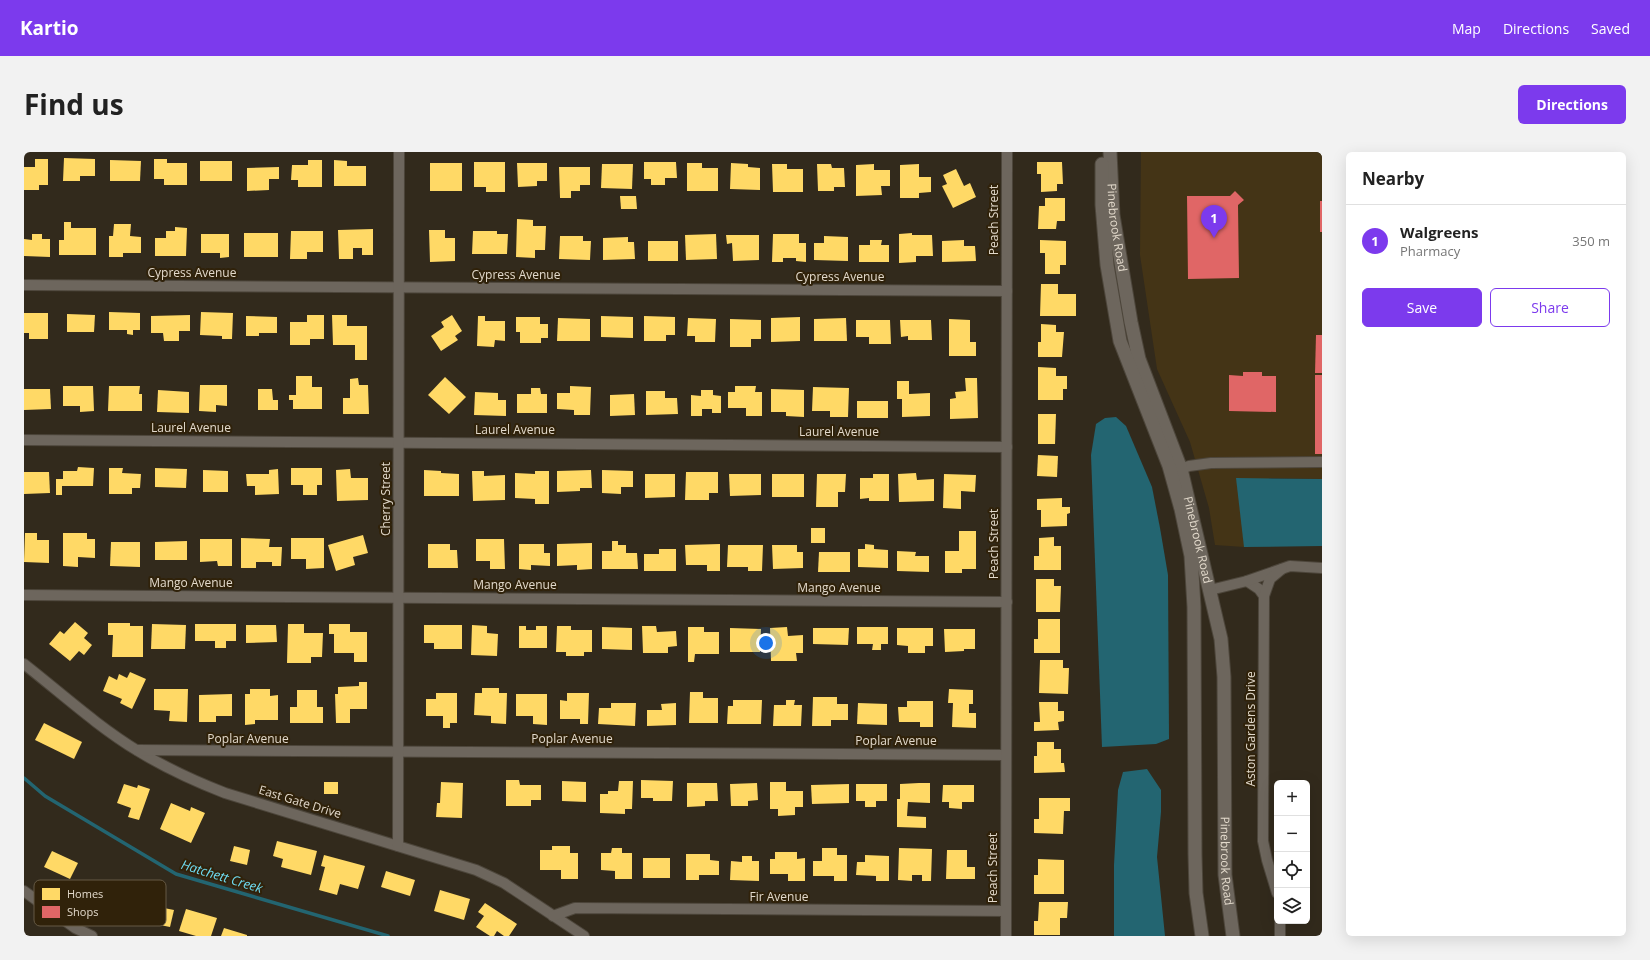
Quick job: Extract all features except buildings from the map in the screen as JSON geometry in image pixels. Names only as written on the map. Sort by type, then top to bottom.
[{"type":"street","name":"Cherry Street","points":[[398,152],[398,846]]},
{"type":"street","name":"Peach Street","points":[[1006,936],[1008,152]]},
{"type":"street","name":"Pinebrook Road","points":[[1102,152],[1102,205],[1114,264],[1139,359],[1181,469],[1219,627],[1223,658],[1226,875],[1233,936]]},
{"type":"street","name":"Pinebrook Road","points":[[1110,152],[1114,264],[1120,341],[1169,466],[1181,509],[1191,556],[1194,615],[1195,861],[1202,936]]},
{"type":"street","name":"Cypress Avenue","points":[[24,285],[1008,291]]},
{"type":"street","name":"Laurel Avenue","points":[[24,440],[1007,446]]},
{"type":"street","points":[[1181,469],[1189,466],[1211,463],[1322,462]]},
{"type":"street","points":[[1210,590],[1247,581],[1296,565],[1322,568]]},
{"type":"street","name":"Aston Gardens Drive","points":[[1275,888],[1263,841],[1264,596],[1270,579],[1282,569]]},
{"type":"street","points":[[1247,581],[1259,589],[1264,596]]},
{"type":"street","name":"Mango Avenue","points":[[24,595],[1007,602]]},
{"type":"street","name":"East Gate Drive","points":[[24,664],[137,750],[195,782],[470,868],[491,876],[516,890],[584,936]]},
{"type":"street","name":"Poplar Avenue","points":[[137,750],[1006,755]]},
{"type":"street","points":[[24,891],[34,898]]},
{"type":"street","name":"Fir Avenue","points":[[553,916],[575,908],[1006,911]]},
{"type":"street","points":[[1280,924],[1280,936]]},
{"type":"street","points":[[72,926],[92,936]]},
{"type":"shaded area","points":[[1141,152],[1322,152],[1322,479],[1269,478],[1244,547],[1215,545],[1209,508],[1190,442],[1157,369],[1140,255]]},
{"type":"water","points":[[1116,417],[1126,426],[1152,487],[1168,575],[1169,739],[1156,744],[1102,747],[1091,455],[1096,424],[1105,418]]},
{"type":"water","points":[[1236,478],[1322,479],[1322,546],[1244,547]]},
{"type":"water","points":[[1147,769],[1161,790],[1161,812],[1157,857],[1165,936],[1114,936],[1114,865],[1118,790],[1123,772]]},
{"type":"waterway","name":"Hatchett Creek","points":[[24,778],[45,796],[176,874],[388,936]]},
{"type":"place","name":"Walgreens","points":[[1214,238]]}]
